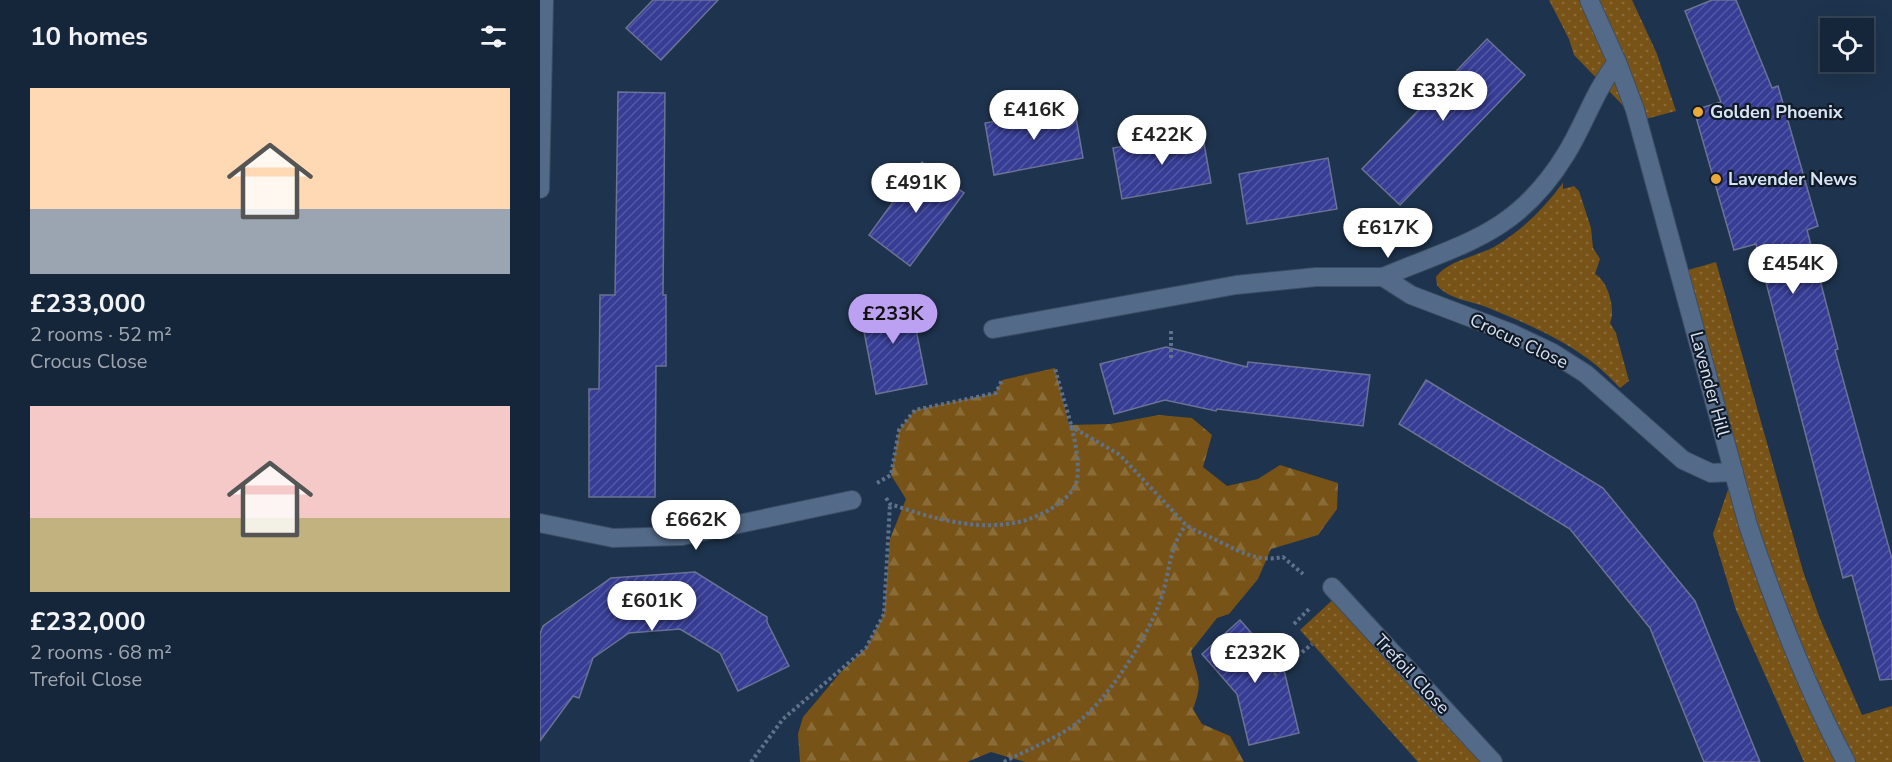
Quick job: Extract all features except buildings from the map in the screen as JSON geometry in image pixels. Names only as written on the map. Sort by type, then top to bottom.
[{"type":"street","points":[[540,189],[544,0]]},
{"type":"street","name":"Lavender Hill","points":[[1589,0],[1617,62],[1635,110],[1748,525],[1779,613],[1846,762]]},
{"type":"street","points":[[993,330],[1236,285],[1316,277],[1383,277],[1483,236],[1512,217],[1538,195],[1568,151],[1597,90],[1617,62]]},
{"type":"street","name":"Crocus Close","points":[[1383,277],[1411,295],[1510,333],[1553,353],[1586,374],[1683,460],[1711,473],[1734,472]]},
{"type":"street","points":[[540,523],[579,533],[642,539],[682,536],[852,500]]},
{"type":"street","name":"Trefoil Close","points":[[1332,587],[1493,762]]},
{"type":"path","points":[[1171,326],[1171,358]]},
{"type":"path","points":[[751,762],[783,719],[866,648],[884,614],[890,504],[938,520],[963,525],[991,525],[1046,513],[1063,501],[1077,483],[1077,446],[1054,368]]},
{"type":"path","points":[[874,485],[891,475],[899,430],[915,410],[996,393],[1002,380]]},
{"type":"path","points":[[1069,425],[1120,455],[1186,525],[1245,556],[1260,559],[1283,557],[1293,563],[1308,579]]},
{"type":"path","points":[[1004,762],[1070,728],[1108,693],[1158,607],[1168,579],[1170,554],[1176,538],[1186,525]]},
{"type":"path","points":[[1274,675],[1312,644]]},
{"type":"green space","points":[[1549,0],[1632,0],[1657,54],[1676,111],[1638,121],[1574,55],[1569,39]]},
{"type":"green space","points":[[1563,183],[1563,189],[1574,186],[1579,191],[1591,228],[1593,248],[1600,259],[1595,274],[1604,283],[1610,296],[1612,317],[1610,323],[1616,333],[1629,381],[1620,388],[1592,362],[1560,341],[1509,316],[1454,297],[1437,285],[1436,277],[1447,267],[1494,247],[1514,234],[1540,210]]},
{"type":"green space","points":[[1716,262],[1803,571],[1820,619],[1862,715],[1892,706],[1892,762],[1804,762],[1736,610],[1713,534],[1734,472],[1681,272]]},
{"type":"green space","points":[[1055,368],[1069,425],[1110,424],[1159,415],[1192,418],[1212,435],[1203,467],[1227,486],[1258,479],[1280,465],[1338,483],[1337,509],[1318,535],[1271,549],[1258,579],[1229,614],[1217,618],[1191,651],[1199,685],[1193,709],[1202,724],[1230,736],[1244,762],[1025,762],[991,752],[967,762],[800,762],[798,734],[803,717],[841,672],[866,648],[884,614],[890,539],[906,499],[891,475],[899,430],[915,410],[995,393],[1002,380]]},
{"type":"green space","points":[[1339,594],[1493,762],[1418,762],[1300,630]]},
{"type":"place","name":"Golden Phoenix","points":[[1698,112]]},
{"type":"place","name":"Lavender News","points":[[1716,179]]}]
